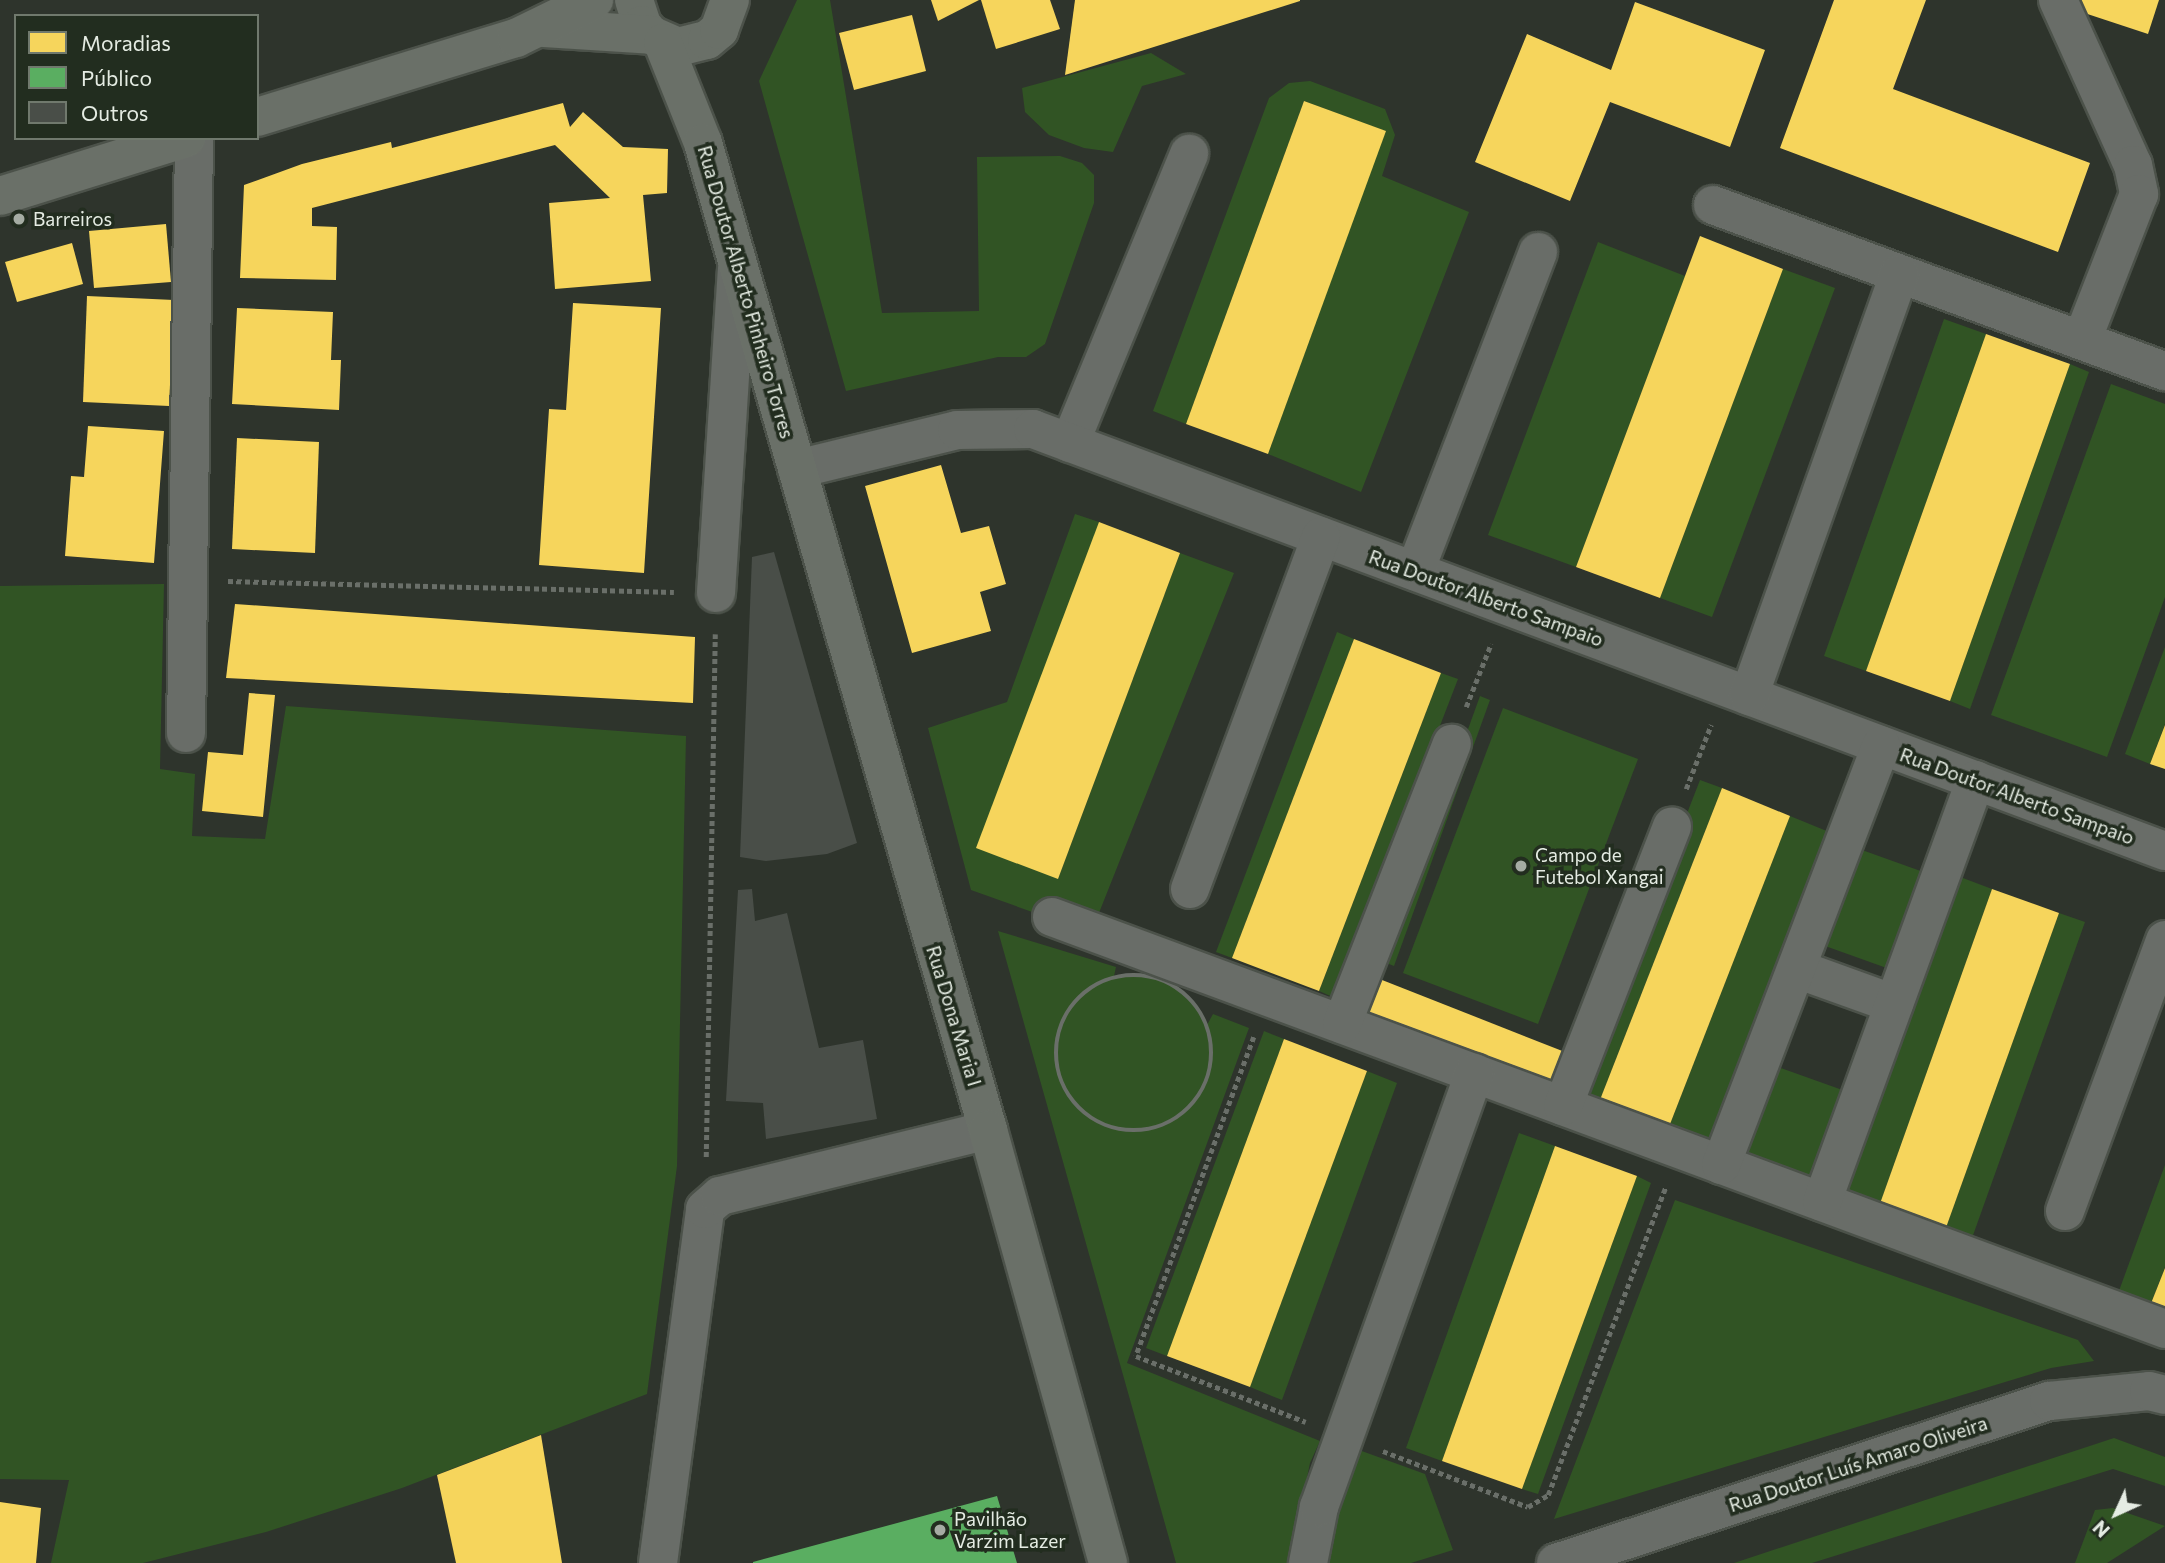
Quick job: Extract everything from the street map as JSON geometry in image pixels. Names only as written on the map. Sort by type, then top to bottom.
[{"type":"main road","points":[[259,116],[542,28],[594,0]]},
{"type":"main road","name":"Rua Doutor Alberto Pinheiro Torres","points":[[634,0],[637,14],[657,39],[694,114],[797,469]]},
{"type":"main road","points":[[542,28],[657,39],[694,46],[728,8]]},
{"type":"main road","points":[[694,114],[728,8]]},
{"type":"main road","points":[[0,195],[179,140]]},
{"type":"main road","name":"Rua Dona Maria I","points":[[797,469],[988,1130],[1108,1563]]},
{"type":"street","points":[[2058,0],[2133,164],[2139,194],[2082,340]]},
{"type":"street","points":[[186,733],[194,140]]},
{"type":"street","points":[[1070,443],[1189,155]]},
{"type":"street","points":[[1713,205],[2165,371]]},
{"type":"street","points":[[1415,571],[1538,252]]},
{"type":"street","points":[[716,593],[738,266]]},
{"type":"street","points":[[1737,692],[1899,274]]},
{"type":"street","name":"Rua Doutor Alberto Sampaio","points":[[797,469],[957,430],[1033,429],[2165,851]]},
{"type":"street","points":[[1190,889],[1321,537]]},
{"type":"street","points":[[1342,1024],[1452,744]]},
{"type":"street","points":[[1721,1165],[1881,745]]},
{"type":"street","points":[[1822,1202],[1976,780]]},
{"type":"street","points":[[1563,1106],[1672,826]]},
{"type":"street","points":[[1052,917],[2165,1329]]},
{"type":"street","points":[[2064,1211],[2165,940]]},
{"type":"street","points":[[1797,969],[1894,1004]]},
{"type":"street","points":[[1308,1563],[1319,1507],[1474,1073]]},
{"type":"street","points":[[658,1563],[705,1209],[720,1195],[988,1130]]},
{"type":"street","name":"Rua Doutor Luís Amaro Oliveira","points":[[1556,1563],[2049,1401],[2149,1391],[2165,1395]]},
{"type":"path","points":[[189,580],[716,593],[705,1209]]},
{"type":"path","points":[[1452,744],[1506,606]]},
{"type":"path","points":[[1672,826],[1737,692]]},
{"type":"path","points":[[1139,974],[1164,980],[1186,994],[1203,1014],[1211,1040],[1212,1066],[1203,1091],[1187,1111],[1164,1126],[1138,1131],[1112,1128],[1089,1117],[1071,1099],[1059,1077],[1055,1052],[1060,1027],[1072,1004],[1090,987],[1113,976],[1139,974]]},
{"type":"path","points":[[1136,1356],[1269,997]]},
{"type":"path","points":[[1548,1495],[1681,1150]]},
{"type":"green space","points":[[797,0],[830,0],[882,313],[979,311],[977,157],[1060,156],[1082,163],[1094,175],[1094,203],[1045,344],[1026,357],[998,357],[846,391],[759,81]]},
{"type":"green space","points":[[1151,53],[1186,74],[1142,86],[1113,152],[1084,148],[1049,135],[1025,112],[1022,88]]},
{"type":"green space","points":[[1310,81],[1385,109],[1395,135],[1382,176],[1469,212],[1361,492],[1268,454],[1385,131],[1304,101],[1186,424],[1153,411],[1269,98],[1289,83]]},
{"type":"green space","points":[[1598,242],[1685,276],[1576,567],[1488,535]]},
{"type":"green space","points":[[1783,269],[1835,288],[1712,617],[1660,598]]},
{"type":"green space","points":[[1944,319],[1986,334],[1866,671],[1824,656]]},
{"type":"green space","points":[[2070,364],[2089,372],[1970,709],[1950,701]]},
{"type":"green space","points":[[2111,384],[2165,404],[2165,597],[2107,757],[1991,715]]},
{"type":"green space","points":[[1075,514],[1099,522],[1058,879],[1180,553],[1234,573],[1091,933],[971,890],[928,728],[1007,702]]},
{"type":"green space","points":[[164,584],[160,769],[195,774],[192,836],[265,839],[286,706],[686,736],[677,1166],[647,1394],[402,1488],[266,1532],[143,1563],[51,1563],[69,1480],[0,1479],[0,586]]},
{"type":"green space","points":[[1337,632],[1354,639],[1232,958],[1216,952]]},
{"type":"green space","points":[[2165,647],[2165,724],[2150,764],[2125,754]]},
{"type":"green space","points":[[1441,673],[1458,679],[1335,998],[1319,991]]},
{"type":"green space","points":[[1480,696],[1490,700],[1394,966],[1384,962]]},
{"type":"green space","name":"Campo de Futebol Xangai","points":[[1503,708],[1638,759],[1538,1024],[1403,973]]},
{"type":"green space","points":[[1700,780],[1722,788],[1596,1110],[1575,1102]]},
{"type":"green space","points":[[1790,816],[1834,834],[1710,1154],[1665,1137]]},
{"type":"green space","points":[[1848,845],[1929,874],[1895,971],[1814,942]]},
{"type":"green space","points":[[1947,872],[1992,889],[1877,1212],[1828,1201]]},
{"type":"green space","points":[[2059,913],[2085,922],[1967,1252],[1943,1236]]},
{"type":"green space","points":[[998,931],[1116,967],[1114,976],[1139,974],[1164,980],[1186,994],[1207,1025],[1213,1014],[1249,1028],[1127,1363],[1320,1441],[1310,1463],[1290,1563],[1176,1563]]},
{"type":"green space","points":[[1264,1031],[1284,1039],[1167,1356],[1146,1348]]},
{"type":"green space","points":[[1767,1063],[1848,1092],[1814,1188],[1733,1160]]},
{"type":"green space","points":[[1367,1071],[1397,1083],[1282,1400],[1250,1387]]},
{"type":"green space","points":[[1519,1133],[1555,1146],[1442,1461],[1406,1448]]},
{"type":"green space","points":[[2165,1165],[2165,1267],[2148,1311],[2116,1299]]},
{"type":"green space","points":[[1637,1176],[1651,1183],[1538,1494],[1522,1489]]},
{"type":"green space","points":[[1675,1200],[2078,1340],[2094,1361],[2051,1368],[1554,1519]]},
{"type":"green space","points":[[2114,1438],[2165,1457],[2165,1486],[2113,1469],[1812,1563],[1734,1563]]},
{"type":"green space","points":[[1359,1450],[1425,1474],[1453,1550],[1411,1563],[1323,1563],[1334,1509]]},
{"type":"green space","points":[[2113,1508],[2165,1526],[2107,1563],[2075,1563],[2095,1510]]},
{"type":"building: Moradias","points":[[931,0],[979,0],[938,21]]},
{"type":"building: Moradias","points":[[981,0],[1050,0],[1060,29],[996,49]]},
{"type":"building: Moradias","points":[[1075,0],[1300,0],[1300,1],[1065,75]]},
{"type":"building: Moradias","points":[[1834,0],[1926,0],[1893,89],[2090,163],[2058,252],[1780,148]]},
{"type":"building: Moradias","points":[[2045,0],[2159,0],[2148,34]]},
{"type":"building: Moradias","points":[[1635,2],[1765,50],[1730,147],[1610,102],[1570,201],[1475,162],[1527,34],[1611,70]]},
{"type":"building: Moradias","points":[[912,15],[926,71],[854,90],[839,33]]},
{"type":"building: Moradias","points":[[1304,101],[1386,131],[1268,454],[1186,424]]},
{"type":"building: Moradias","points":[[563,103],[570,127],[583,112],[623,147],[668,149],[667,193],[643,195],[651,281],[555,289],[549,203],[610,198],[555,145],[312,208],[312,226],[337,227],[336,280],[240,278],[244,185],[302,164],[391,142],[392,148]]},
{"type":"building: Moradias","points":[[166,224],[171,282],[94,288],[89,231]]},
{"type":"building: Moradias","points":[[1700,236],[1783,269],[1660,598],[1576,567]]},
{"type":"building: Moradias","points":[[72,243],[83,284],[17,302],[5,262]]},
{"type":"building: Moradias","points":[[87,296],[174,300],[169,406],[83,402]]},
{"type":"building: Moradias","points":[[573,303],[661,308],[644,573],[539,565],[549,409],[566,410]]},
{"type":"building: Moradias","points":[[237,308],[333,312],[331,360],[341,360],[339,410],[232,404]]},
{"type":"building: Moradias","points":[[1986,334],[2070,364],[1950,701],[1866,671]]},
{"type":"building: Moradias","points":[[88,426],[164,431],[154,563],[65,556],[71,476],[84,477]]},
{"type":"building: Moradias","points":[[237,438],[319,442],[315,553],[232,549]]},
{"type":"building: Moradias","points":[[941,465],[961,533],[989,526],[1006,584],[980,592],[991,631],[912,653],[865,486]]},
{"type":"building: Moradias","points":[[1099,522],[1180,553],[1058,879],[976,848]]},
{"type":"building: Moradias","points":[[235,604],[695,637],[693,703],[226,678]]},
{"type":"building: Moradias","points":[[1354,639],[1441,673],[1319,991],[1232,958]]},
{"type":"building: Moradias","points":[[249,693],[275,695],[263,817],[202,811],[208,752],[243,755]]},
{"type":"building: Moradias","points":[[2165,725],[2165,769],[2150,764]]},
{"type":"building: Moradias","points":[[1722,788],[1790,816],[1665,1137],[1596,1110]]},
{"type":"building: Moradias","points":[[1992,889],[2059,913],[1943,1236],[1877,1212]]},
{"type":"building: Moradias","points":[[1377,978],[1570,1054],[1554,1096],[1361,1019]]},
{"type":"building: Moradias","points":[[1284,1039],[1367,1071],[1250,1387],[1167,1356]]},
{"type":"building: Moradias","points":[[1555,1146],[1637,1176],[1522,1489],[1442,1461]]},
{"type":"building: Moradias","points":[[2165,1268],[2165,1318],[2148,1311]]},
{"type":"building: Moradias","points":[[541,1435],[562,1563],[456,1563],[437,1475]]},
{"type":"building: Moradias","points":[[0,1502],[41,1508],[36,1563],[0,1563]]},
{"type":"building: Público","name":"Pavilhão Varzim Lazer","points":[[997,1496],[1017,1563],[753,1563],[753,1562]]},
{"type":"building: Outros","points":[[774,552],[857,843],[827,854],[766,861],[740,857],[752,557]]},
{"type":"building: Outros","points":[[752,889],[755,921],[787,913],[819,1048],[863,1040],[877,1119],[766,1139],[763,1103],[726,1101],[738,890]]},
{"type":"place","name":"Barreiros","points":[[19,219]]},
{"type":"place","name":"Campo de Futebol Xangai","points":[[1521,866]]},
{"type":"place","name":"Pavilhão Varzim Lazer","points":[[940,1530]]}]
